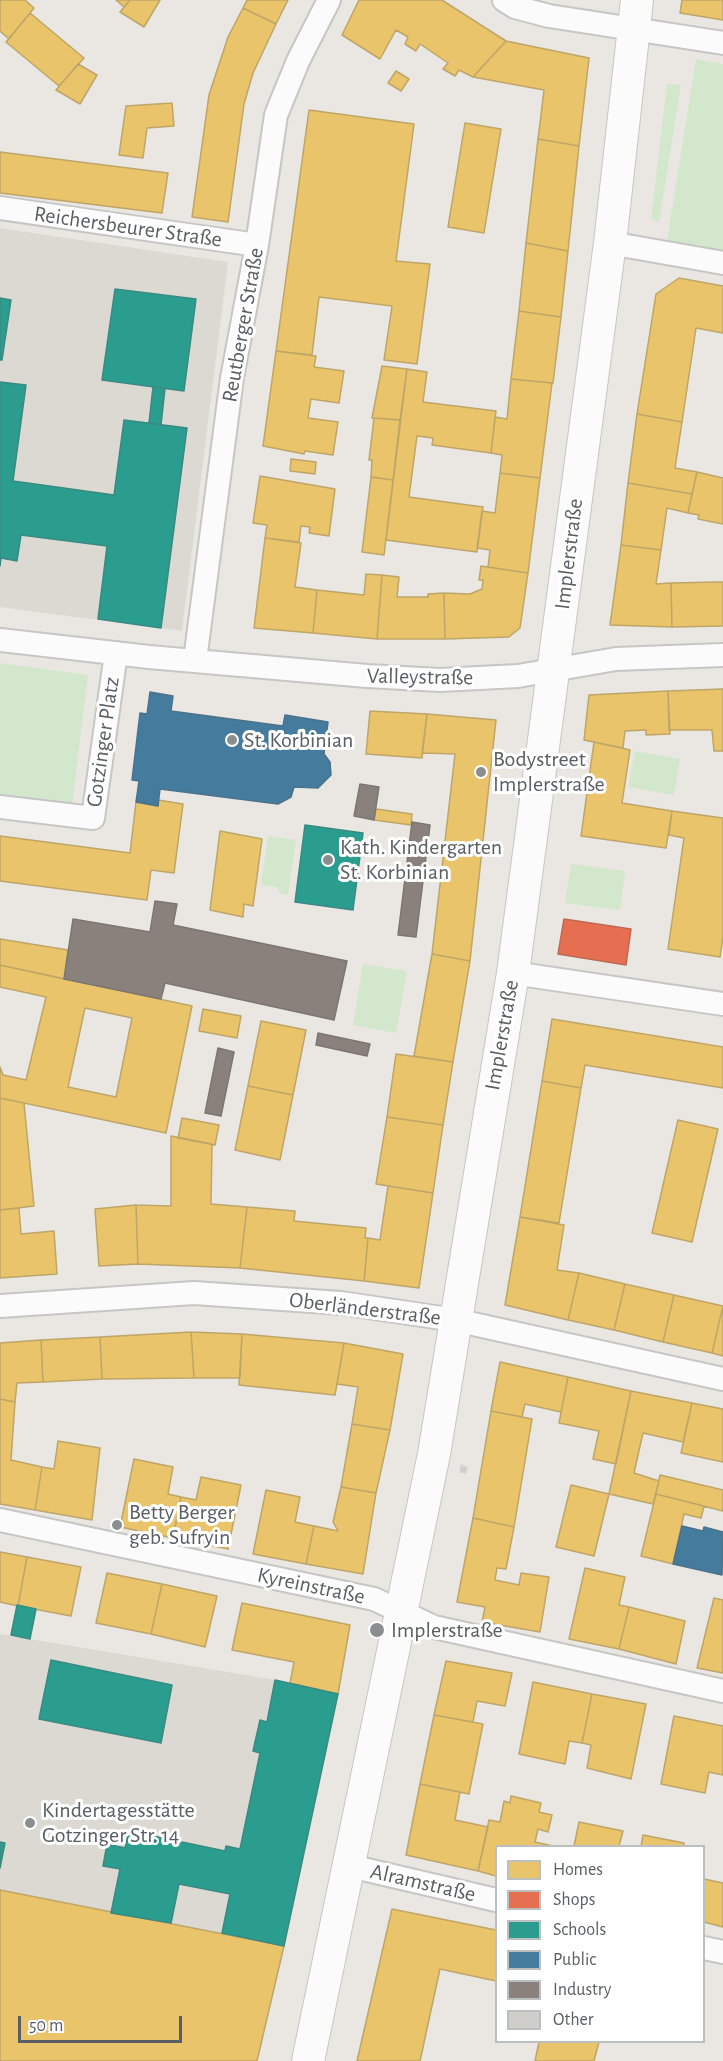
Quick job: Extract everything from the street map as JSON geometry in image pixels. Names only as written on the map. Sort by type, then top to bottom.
[{"type":"main road","name":"Implerstraße","points":[[308,2061],[434,1454],[466,1322],[610,243],[636,15]]},
{"type":"street","name":"Reutberger Straße","points":[[195,660],[232,378],[257,245],[276,116],[298,61],[329,0]]},
{"type":"street","points":[[504,0],[515,7],[549,16],[636,15],[723,43]]},
{"type":"street","name":"Reichersbeurer Straße","points":[[0,208],[257,245]]},
{"type":"street","points":[[610,243],[723,263]]},
{"type":"street","name":"Gotzinger Platz","points":[[0,640],[116,653],[93,818],[0,807]]},
{"type":"street","name":"Valleystraße","points":[[116,653],[356,676],[440,680],[492,678],[554,671],[616,659],[723,655]]},
{"type":"street","points":[[513,973],[723,1004]]},
{"type":"street","name":"Oberländerstraße","points":[[0,1306],[194,1293],[341,1303],[466,1322],[723,1379]]},
{"type":"street","name":"Kyreinstraße","points":[[0,1520],[374,1599],[434,1628],[723,1691]]},
{"type":"street","name":"Alramstraße","points":[[350,1866],[495,1900]]},
{"type":"street","points":[[705,1948],[723,1952]]},
{"type":"shaded area","points":[[0,228],[228,262],[182,631],[0,607]]},
{"type":"shaded area","points":[[0,1634],[275,1680],[338,1694],[284,1946],[0,1890]]},
{"type":"green space","points":[[696,59],[723,64],[723,251],[667,241]]},
{"type":"green space","points":[[667,84],[681,85],[659,222],[651,220]]},
{"type":"green space","points":[[0,663],[88,675],[72,805],[0,794]]},
{"type":"green space","points":[[635,751],[680,759],[674,795],[628,787]]},
{"type":"green space","points":[[268,836],[296,840],[288,895],[279,893],[278,887],[261,885]]},
{"type":"green space","points":[[571,864],[625,871],[620,910],[565,903]]},
{"type":"green space","points":[[363,964],[407,971],[396,1033],[353,1025]]},
{"type":"building: Homes","points":[[0,0],[25,0],[34,8],[9,39],[0,31]]},
{"type":"building: Homes","points":[[116,0],[130,0],[124,7]]},
{"type":"building: Homes","points":[[130,0],[160,0],[144,27],[120,12]]},
{"type":"building: Homes","points":[[247,0],[288,0],[276,24],[243,8]]},
{"type":"building: Homes","points":[[359,0],[442,0],[506,41],[473,77],[459,70],[455,76],[443,69],[448,63],[420,44],[416,51],[405,44],[408,37],[396,30],[380,59],[342,35]]},
{"type":"building: Homes","points":[[682,0],[723,0],[723,20],[680,13]]},
{"type":"building: Homes","points":[[243,8],[276,24],[253,73],[244,104],[228,222],[192,217],[209,95],[228,37]]},
{"type":"building: Homes","points":[[30,13],[84,58],[59,86],[6,42]]},
{"type":"building: Homes","points":[[506,41],[589,58],[579,146],[538,139],[544,90],[473,77]]},
{"type":"building: Homes","points":[[78,64],[97,75],[80,104],[56,90]]},
{"type":"building: Homes","points":[[396,71],[409,79],[401,91],[388,83]]},
{"type":"building: Homes","points":[[172,103],[174,126],[147,128],[143,158],[119,155],[126,106]]},
{"type":"building: Homes","points":[[309,110],[414,124],[396,261],[430,264],[417,364],[384,360],[392,306],[319,297],[312,355],[276,351]]},
{"type":"building: Homes","points":[[465,123],[501,129],[484,233],[448,227]]},
{"type":"building: Homes","points":[[538,139],[579,146],[568,251],[526,243]]},
{"type":"building: Homes","points":[[0,152],[168,173],[162,213],[0,193]]},
{"type":"building: Homes","points":[[526,243],[568,251],[561,317],[519,311]]},
{"type":"building: Homes","points":[[679,278],[723,286],[723,333],[696,328],[682,422],[637,414],[656,294]]},
{"type":"building: Homes","points":[[519,311],[561,317],[553,383],[511,379]]},
{"type":"building: Homes","points":[[276,351],[316,356],[314,367],[344,371],[339,403],[311,399],[308,418],[338,422],[333,455],[305,451],[304,454],[263,446]]},
{"type":"building: Homes","points":[[382,366],[407,369],[400,420],[372,418]]},
{"type":"building: Homes","points":[[407,369],[427,372],[423,402],[496,411],[491,453],[432,445],[433,438],[417,436],[409,497],[483,507],[477,552],[386,540]]},
{"type":"building: Homes","points":[[511,379],[552,383],[540,478],[500,473],[502,455],[491,453],[495,417],[507,419]]},
{"type":"building: Homes","points":[[637,414],[682,422],[675,468],[697,472],[692,494],[628,483]]},
{"type":"building: Homes","points":[[374,418],[400,420],[393,480],[371,477],[372,460],[369,460]]},
{"type":"building: Homes","points":[[291,459],[316,462],[315,474],[290,471]]},
{"type":"building: Homes","points":[[697,472],[723,478],[723,524],[698,519],[699,515],[688,513]]},
{"type":"building: Homes","points":[[500,473],[540,478],[528,573],[488,567],[490,550],[477,548],[482,511],[495,513]]},
{"type":"building: Homes","points":[[260,476],[335,489],[329,536],[309,533],[310,527],[301,526],[299,542],[265,538],[267,525],[253,523]]},
{"type":"building: Homes","points":[[371,477],[393,480],[384,555],[362,552]]},
{"type":"building: Homes","points":[[628,483],[692,494],[688,513],[667,508],[661,550],[621,545]]},
{"type":"building: Homes","points":[[265,538],[301,543],[295,587],[317,590],[313,633],[254,628]]},
{"type":"building: Homes","points":[[621,545],[661,550],[656,584],[671,583],[672,627],[610,625]]},
{"type":"building: Homes","points":[[481,566],[528,573],[520,628],[509,637],[445,639],[444,593],[470,594],[482,589],[483,580],[479,580]]},
{"type":"building: Homes","points":[[366,574],[382,575],[377,639],[313,633],[317,590],[364,595]]},
{"type":"building: Homes","points":[[382,575],[399,577],[397,597],[428,597],[428,594],[444,593],[445,639],[377,639]]},
{"type":"building: Homes","points":[[723,582],[723,626],[672,627],[671,583]]},
{"type":"building: Homes","points":[[723,689],[723,751],[714,751],[712,730],[669,730],[668,691]]},
{"type":"building: Homes","points":[[668,691],[670,734],[646,735],[646,730],[625,731],[623,748],[584,740],[589,695]]},
{"type":"building: Homes","points":[[370,711],[427,714],[422,758],[366,754]]},
{"type":"building: Homes","points":[[427,714],[496,720],[470,961],[432,954],[455,754],[422,753]]},
{"type":"building: Homes","points":[[594,742],[630,750],[622,803],[672,811],[666,848],[581,836]]},
{"type":"building: Homes","points":[[158,800],[183,804],[174,873],[151,870],[147,900],[0,881],[0,836],[130,853],[136,802],[158,806]]},
{"type":"building: Homes","points":[[376,809],[412,814],[411,825],[374,820]]},
{"type":"building: Homes","points":[[672,811],[723,818],[723,937],[720,957],[668,949],[684,838],[669,835]]},
{"type":"building: Homes","points":[[220,831],[262,839],[253,906],[244,904],[243,917],[210,910]]},
{"type":"building: Homes","points":[[0,939],[68,950],[64,979],[0,965]]},
{"type":"building: Homes","points":[[432,954],[470,961],[453,1062],[414,1056]]},
{"type":"building: Homes","points":[[0,965],[192,1006],[166,1133],[0,1098],[0,1067],[3,1075],[26,1080],[46,997],[0,987]],"holes":[[[85,1008],[132,1018],[116,1097],[68,1087]]]},
{"type":"building: Homes","points":[[203,1009],[241,1016],[237,1038],[199,1031]]},
{"type":"building: Homes","points":[[552,1019],[723,1047],[723,1088],[585,1065],[581,1088],[542,1081]]},
{"type":"building: Homes","points":[[261,1021],[306,1030],[293,1095],[248,1086]]},
{"type":"building: Homes","points":[[396,1054],[453,1062],[443,1125],[387,1117]]},
{"type":"building: Homes","points":[[542,1081],[581,1088],[559,1223],[520,1217]]},
{"type":"building: Homes","points":[[248,1086],[293,1095],[280,1160],[235,1150]]},
{"type":"building: Homes","points":[[0,1098],[24,1103],[34,1206],[0,1210]]},
{"type":"building: Homes","points":[[387,1117],[443,1125],[433,1193],[376,1184]]},
{"type":"building: Homes","points":[[182,1118],[219,1125],[215,1145],[178,1138]]},
{"type":"building: Homes","points":[[678,1120],[718,1129],[692,1242],[652,1233]]},
{"type":"building: Homes","points":[[171,1136],[212,1144],[211,1204],[247,1207],[240,1268],[138,1264],[136,1205],[171,1206]]},
{"type":"building: Homes","points":[[388,1186],[433,1193],[419,1288],[364,1281],[368,1238],[380,1240]]},
{"type":"building: Homes","points":[[136,1205],[138,1264],[99,1266],[95,1209]]},
{"type":"building: Homes","points":[[247,1207],[295,1211],[294,1221],[366,1228],[365,1238],[368,1238],[364,1281],[240,1268]]},
{"type":"building: Homes","points":[[19,1208],[21,1234],[54,1231],[57,1274],[0,1278],[0,1210]]},
{"type":"building: Homes","points":[[520,1217],[564,1225],[557,1270],[579,1273],[568,1320],[505,1305]]},
{"type":"building: Homes","points":[[579,1273],[625,1284],[614,1330],[568,1320]]},
{"type":"building: Homes","points":[[625,1284],[674,1295],[663,1342],[614,1330]]},
{"type":"building: Homes","points":[[674,1295],[723,1306],[712,1353],[663,1342]]},
{"type":"building: Homes","points":[[723,1306],[723,1356],[712,1353]]},
{"type":"building: Homes","points":[[191,1332],[242,1334],[240,1378],[194,1378]]},
{"type":"building: Homes","points":[[191,1332],[194,1378],[102,1379],[100,1337]]},
{"type":"building: Homes","points":[[242,1334],[344,1343],[335,1395],[239,1385]]},
{"type":"building: Homes","points":[[100,1337],[102,1379],[43,1382],[41,1340]]},
{"type":"building: Homes","points":[[41,1340],[43,1382],[17,1383],[15,1402],[0,1399],[0,1343]]},
{"type":"building: Homes","points":[[344,1343],[403,1354],[390,1430],[352,1424],[358,1387],[337,1384]]},
{"type":"building: Homes","points":[[500,1362],[568,1377],[561,1412],[525,1404],[522,1417],[491,1411]]},
{"type":"building: Homes","points":[[568,1377],[631,1391],[616,1464],[593,1459],[599,1431],[559,1423]]},
{"type":"building: Homes","points":[[631,1391],[692,1403],[683,1442],[643,1433],[634,1473],[659,1481],[653,1504],[609,1494]]},
{"type":"building: Homes","points":[[0,1399],[15,1402],[11,1460],[42,1467],[35,1510],[0,1504]]},
{"type":"building: Homes","points":[[692,1403],[723,1409],[723,1462],[681,1453]]},
{"type":"building: Homes","points":[[491,1411],[532,1419],[514,1527],[473,1518]]},
{"type":"building: Homes","points":[[352,1424],[390,1430],[376,1493],[341,1487]]},
{"type":"building: Homes","points":[[58,1441],[100,1448],[92,1520],[35,1510],[42,1467],[54,1469]]},
{"type":"building: Homes","points":[[134,1459],[173,1467],[168,1494],[181,1497],[173,1538],[120,1527]]},
{"type":"building: Homes","points":[[660,1475],[723,1490],[723,1511],[656,1494]]},
{"type":"building: Homes","points":[[201,1477],[241,1485],[228,1549],[173,1538],[181,1497],[196,1500]]},
{"type":"building: Homes","points":[[571,1485],[609,1494],[594,1556],[556,1547]]},
{"type":"building: Homes","points":[[341,1487],[376,1493],[363,1574],[306,1564],[314,1526],[338,1531],[333,1522]]},
{"type":"building: Homes","points":[[266,1490],[300,1497],[295,1522],[314,1526],[306,1564],[253,1554]]},
{"type":"building: Homes","points":[[656,1494],[704,1506],[701,1518],[684,1514],[673,1564],[641,1556]]},
{"type":"building: Homes","points":[[473,1518],[514,1527],[506,1569],[497,1568],[495,1580],[519,1585],[521,1573],[549,1577],[540,1632],[482,1622],[485,1607],[457,1602]]},
{"type":"building: Homes","points":[[0,1552],[27,1557],[18,1606],[0,1602]]},
{"type":"building: Homes","points":[[27,1557],[81,1567],[71,1616],[18,1606]]},
{"type":"building: Homes","points":[[585,1568],[625,1577],[619,1605],[629,1607],[619,1649],[569,1639]]},
{"type":"building: Homes","points":[[107,1573],[162,1584],[151,1634],[96,1623]]},
{"type":"building: Homes","points":[[162,1584],[217,1596],[205,1647],[151,1634]]},
{"type":"building: Homes","points":[[714,1598],[723,1600],[723,1673],[697,1668]]},
{"type":"building: Homes","points":[[242,1603],[350,1625],[338,1694],[290,1683],[294,1662],[232,1650]]},
{"type":"building: Homes","points":[[629,1607],[685,1621],[676,1664],[619,1649]]},
{"type":"building: Homes","points":[[446,1661],[512,1673],[505,1706],[477,1701],[473,1722],[434,1715]]},
{"type":"building: Homes","points":[[533,1682],[592,1694],[582,1743],[569,1741],[565,1764],[519,1754]]},
{"type":"building: Homes","points":[[592,1694],[646,1704],[631,1779],[587,1768],[591,1745],[582,1743]]},
{"type":"building: Homes","points":[[434,1715],[483,1724],[469,1794],[420,1784]]},
{"type":"building: Homes","points":[[674,1716],[723,1726],[723,1775],[709,1772],[705,1793],[661,1784]]},
{"type":"building: Homes","points":[[420,1784],[460,1792],[455,1820],[488,1827],[478,1871],[406,1855]]},
{"type":"building: Homes","points":[[511,1796],[541,1803],[539,1812],[552,1815],[548,1832],[538,1829],[535,1842],[548,1845],[495,1845],[495,1876],[478,1871],[489,1820],[500,1822],[504,1801],[510,1803]]},
{"type":"building: Homes","points":[[579,1822],[623,1831],[619,1845],[574,1845]]},
{"type":"building: Homes","points":[[643,1835],[684,1843],[684,1845],[641,1845]]},
{"type":"building: Homes","points":[[705,1879],[723,1883],[723,1927],[705,1922]]},
{"type":"building: Homes","points":[[0,1890],[284,1946],[257,2061],[0,2061]]},
{"type":"building: Homes","points":[[392,1909],[495,1930],[495,1981],[440,1969],[420,2061],[357,2061]]},
{"type":"building: Homes","points":[[539,2043],[599,2043],[594,2061],[535,2061]]},
{"type":"building: Shops","points":[[564,919],[631,929],[626,965],[558,954]]},
{"type":"building: Schools","points":[[115,289],[196,299],[184,391],[102,380]]},
{"type":"building: Schools","points":[[0,298],[11,300],[2,360],[0,360]]},
{"type":"building: Schools","points":[[0,382],[26,385],[13,481],[114,495],[124,420],[187,428],[161,628],[98,619],[107,546],[21,535],[17,561],[1,558],[0,566]]},
{"type":"building: Schools","points":[[153,387],[165,388],[161,425],[149,423]]},
{"type":"building: Schools","points":[[305,825],[363,833],[353,910],[295,902]]},
{"type":"building: Schools","points":[[17,1605],[36,1609],[30,1639],[11,1635]]},
{"type":"building: Schools","points":[[51,1660],[172,1685],[161,1743],[39,1719]]},
{"type":"building: Schools","points":[[275,1680],[338,1694],[284,1946],[222,1933],[230,1894],[179,1884],[171,1923],[111,1913],[120,1869],[103,1866],[107,1844],[125,1848],[129,1831],[225,1851],[226,1846],[240,1849],[260,1753],[253,1751],[260,1720],[267,1722]]},
{"type":"building: Schools","points":[[0,1842],[5,1843],[0,1868]]},
{"type":"building: Public","name":"St. Korbinian","points":[[150,692],[173,696],[171,711],[283,726],[285,715],[328,722],[324,754],[330,762],[331,775],[318,788],[294,787],[291,797],[278,804],[160,789],[158,806],[136,802],[139,781],[132,780],[140,713],[147,714]]},
{"type":"building: Public","points":[[682,1526],[703,1531],[704,1527],[723,1532],[722,1575],[673,1564]]},
{"type":"building: Industry","points":[[360,784],[379,787],[374,820],[354,816]]},
{"type":"building: Industry","points":[[412,822],[430,825],[416,937],[398,935]]},
{"type":"building: Industry","points":[[155,901],[177,904],[173,925],[347,961],[334,1020],[165,983],[161,999],[64,979],[73,919],[150,932]]},
{"type":"building: Industry","points":[[318,1033],[370,1044],[367,1056],[316,1045]]},
{"type":"building: Industry","points":[[218,1048],[234,1052],[221,1116],[205,1113]]},
{"type":"building: Other","points":[[461,1465],[467,1467],[466,1473],[460,1472]]},
{"type":"place","name":"St. Korbinian","points":[[232,740]]},
{"type":"place","name":"Bodystreet Implerstraße","points":[[481,772]]},
{"type":"place","name":"Kath. Kindergarten St. Korbinian","points":[[328,860]]},
{"type":"place","name":"Betty Berger geb. Sufryin","points":[[117,1525]]},
{"type":"place","name":"Implerstraße","points":[[377,1630]]},
{"type":"place","name":"Kindertagesstätte Gotzinger Str. 14","points":[[30,1823]]}]
